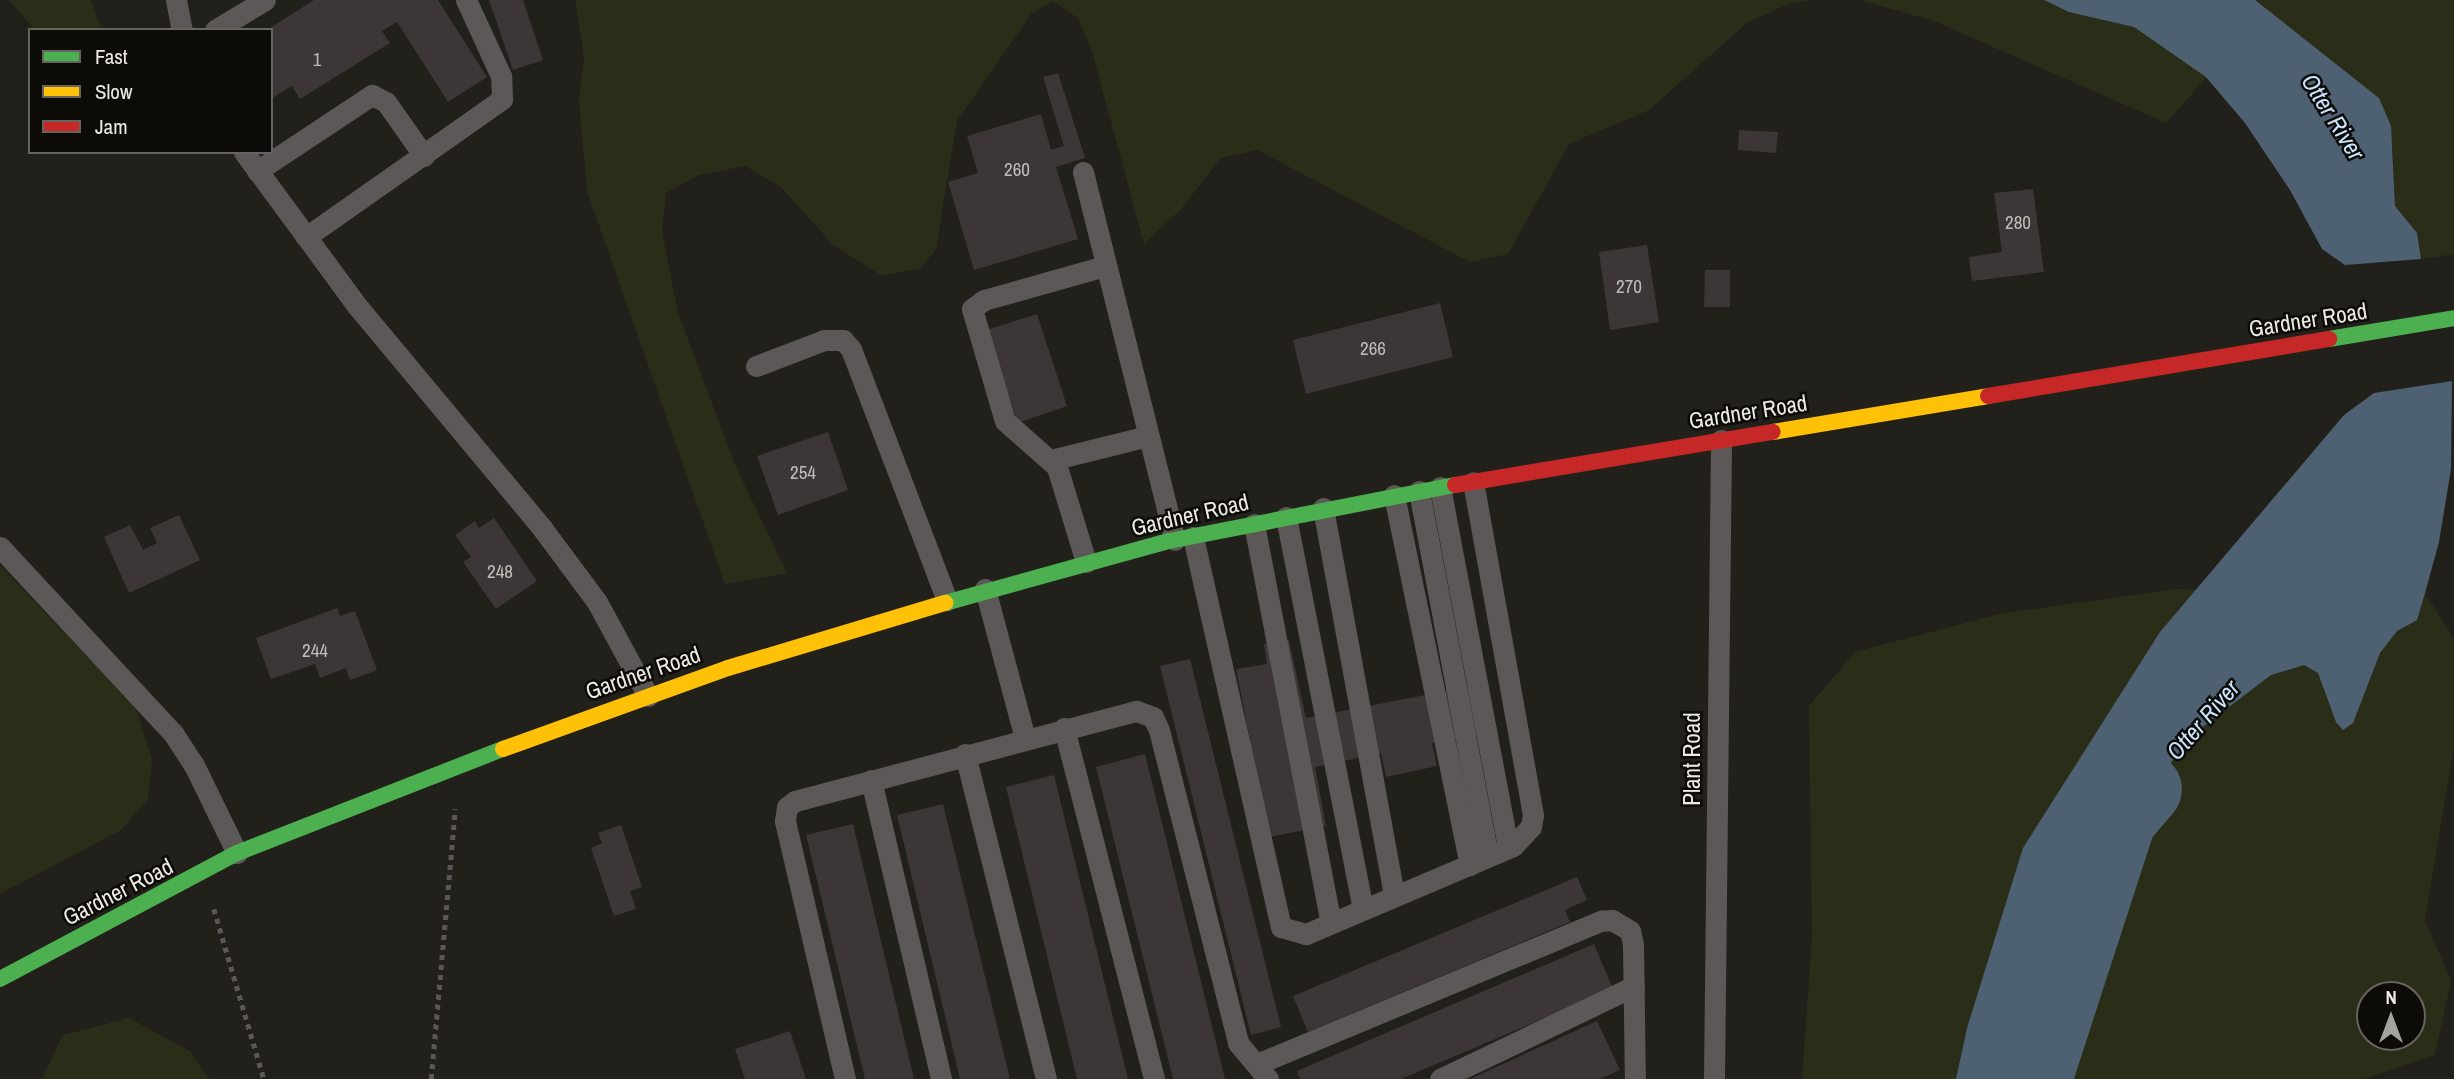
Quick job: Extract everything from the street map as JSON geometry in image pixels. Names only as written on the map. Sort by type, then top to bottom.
[{"type":"main road","name":"Gardner Road","points":[[0,979],[204,874],[237,853],[458,763],[648,696],[985,589],[1184,538],[1394,495],[2454,318]]},
{"type":"lane","points":[[176,0],[182,28]]},
{"type":"lane","points":[[218,28],[265,0]]},
{"type":"lane","points":[[306,237],[502,99],[501,76],[466,0]]},
{"type":"lane","points":[[257,171],[372,95],[386,102],[424,156]]},
{"type":"lane","points":[[245,154],[306,237],[558,549],[597,602],[648,696]]},
{"type":"lane","points":[[1083,172],[1148,436],[1184,538],[1280,926],[1306,934],[1479,861],[1525,838],[1533,815],[1473,482]]},
{"type":"lane","points":[[1086,562],[1061,477],[1051,460],[1005,421],[972,309],[984,300],[1105,266]]},
{"type":"lane","points":[[757,366],[824,340],[843,340],[851,349],[947,600]]},
{"type":"lane","points":[[1051,460],[1148,436]]},
{"type":"lane","name":"Plant Road","points":[[1714,1079],[1721,440]]},
{"type":"lane","points":[[1440,487],[1508,848]]},
{"type":"lane","points":[[1419,491],[1479,861]]},
{"type":"lane","points":[[1394,495],[1479,861]]},
{"type":"lane","points":[[1323,509],[1394,896]]},
{"type":"lane","points":[[1286,517],[1363,909]]},
{"type":"lane","points":[[1254,524],[1331,923]]},
{"type":"lane","points":[[0,547],[173,733],[194,765],[237,853]]},
{"type":"lane","points":[[985,589],[1025,738]]},
{"type":"lane","points":[[845,1079],[785,821],[788,807],[795,801],[965,754],[1136,711],[1153,717],[1238,1043],[1262,1072],[1601,921],[1620,922],[1630,931],[1634,986],[1635,1079]]},
{"type":"lane","points":[[1064,728],[1154,1079]]},
{"type":"lane","points":[[965,754],[1046,1079]]},
{"type":"lane","points":[[871,780],[941,1079]]},
{"type":"lane","points":[[1440,1079],[1634,986]]},
{"type":"path","points":[[431,1079],[452,877],[458,763]]},
{"type":"path","points":[[204,874],[264,1079]]},
{"type":"green space","points":[[9,0],[91,0],[100,28],[33,28]]},
{"type":"green space","points":[[575,0],[1811,0],[1791,3],[1748,22],[1649,110],[1569,144],[1508,254],[1470,262],[1257,150],[1221,158],[1181,209],[1144,244],[1092,51],[1078,18],[1053,1],[1031,14],[957,121],[936,249],[921,268],[882,276],[833,245],[781,187],[745,166],[699,175],[666,193],[662,231],[678,313],[735,465],[787,573],[725,584],[587,191],[579,101],[584,57]]},
{"type":"green space","points":[[1860,0],[2164,0],[2306,97],[2322,249],[2290,190],[2245,123],[2206,78],[2166,123],[1934,21]]},
{"type":"green space","points":[[2255,0],[2454,0],[2454,254],[2421,259],[2417,233],[2395,206],[2393,149],[2379,98]]},
{"type":"green space","points":[[0,565],[136,708],[152,760],[148,799],[121,830],[0,894]]},
{"type":"green space","points":[[2177,589],[2425,593],[2454,642],[2454,745],[2425,920],[2451,981],[2435,1055],[2364,1079],[1802,1079],[1812,937],[1809,706],[1855,652],[1999,614]]},
{"type":"green space","points":[[129,1018],[190,1051],[209,1079],[42,1079],[63,1035]]},
{"type":"water","points":[[2044,0],[2255,0],[2379,98],[2391,126],[2395,206],[2417,233],[2421,259],[2345,265],[2322,249],[2290,190],[2245,123],[2206,77],[2134,27],[2069,12]]},
{"type":"water","points":[[2452,381],[2451,469],[2439,542],[2425,593],[2417,620],[2397,631],[2380,653],[2353,723],[2343,730],[2336,722],[2318,673],[2304,665],[2271,675],[2200,729],[2162,773],[2120,837],[2082,923],[2053,1012],[2070,1046],[2081,1056],[2075,1070],[2066,1071],[2061,1079],[1956,1079],[1967,1028],[2023,848],[2160,632],[2344,415],[2374,393]]},
{"type":"building","points":[[314,0],[438,0],[487,77],[448,102],[397,22],[382,31],[390,43],[300,99],[292,86],[273,98],[273,28],[270,28]]},
{"type":"building","points":[[489,0],[523,0],[543,60],[513,70]]},
{"type":"building","points":[[1058,73],[1085,158],[1056,167],[1078,239],[974,270],[948,182],[978,173],[967,136],[1041,114],[1051,150],[1064,146],[1043,77]]},
{"type":"building","points":[[1739,130],[1778,132],[1776,153],[1738,150]]},
{"type":"building","points":[[2033,189],[2044,272],[1972,281],[1969,257],[2002,252],[1994,193]]},
{"type":"building","points":[[1647,245],[1659,322],[1610,330],[1599,252]]},
{"type":"building","points":[[1705,270],[1730,270],[1730,307],[1704,307]]},
{"type":"building","points":[[1440,303],[1453,357],[1306,394],[1293,340]]},
{"type":"building","points":[[1037,314],[1067,406],[1018,423],[987,330]]},
{"type":"building","points":[[828,432],[848,490],[778,515],[757,456]]},
{"type":"building","points":[[179,515],[200,560],[129,593],[104,537],[130,525],[143,550],[157,543],[150,528]]},
{"type":"building","points":[[494,518],[537,581],[496,609],[463,562],[471,557],[455,535],[475,521],[479,528]]},
{"type":"building","points":[[337,608],[340,616],[355,611],[377,670],[350,680],[346,668],[320,678],[315,664],[271,679],[256,638]]},
{"type":"building","points":[[1289,640],[1306,718],[1488,683],[1497,731],[1432,743],[1437,766],[1386,777],[1381,753],[1315,767],[1326,826],[1269,837],[1236,669],[1267,664],[1264,644]]},
{"type":"building","points":[[1190,659],[1281,1027],[1251,1035],[1160,666]]},
{"type":"building","points":[[1145,754],[1225,1079],[1173,1079],[1096,767]]},
{"type":"building","points":[[1054,775],[1128,1079],[1077,1079],[1006,787]]},
{"type":"building","points":[[943,804],[1010,1079],[960,1079],[897,815]]},
{"type":"building","points":[[853,824],[914,1079],[865,1079],[806,835]]},
{"type":"building","points":[[621,825],[642,887],[630,891],[636,909],[614,916],[591,848],[602,843],[598,833]]},
{"type":"building","points":[[1577,877],[1587,900],[1565,910],[1570,922],[1308,1032],[1293,996]]},
{"type":"building","points":[[1594,944],[1613,989],[1401,1079],[1300,1079],[1297,1071]]},
{"type":"building","points":[[1597,1021],[1620,1070],[1600,1079],[1470,1079]]},
{"type":"building","points":[[790,1031],[806,1079],[745,1079],[735,1049]]},
{"type":"waterway","name":"Otter River","points":[[2035,1079],[2120,818],[2145,789]]},
{"type":"traffic: fast","points":[[2329,339],[2454,318]]},
{"type":"traffic: fast","points":[[945,603],[1169,541],[1455,485]]},
{"type":"traffic: fast","points":[[0,979],[237,853],[503,749]]},
{"type":"traffic: slow","points":[[1773,432],[1988,396]]},
{"type":"traffic: slow","points":[[503,749],[728,668],[945,603]]},
{"type":"traffic: jam","points":[[1988,396],[2329,339]]},
{"type":"traffic: jam","points":[[1455,485],[1773,432]]}]
